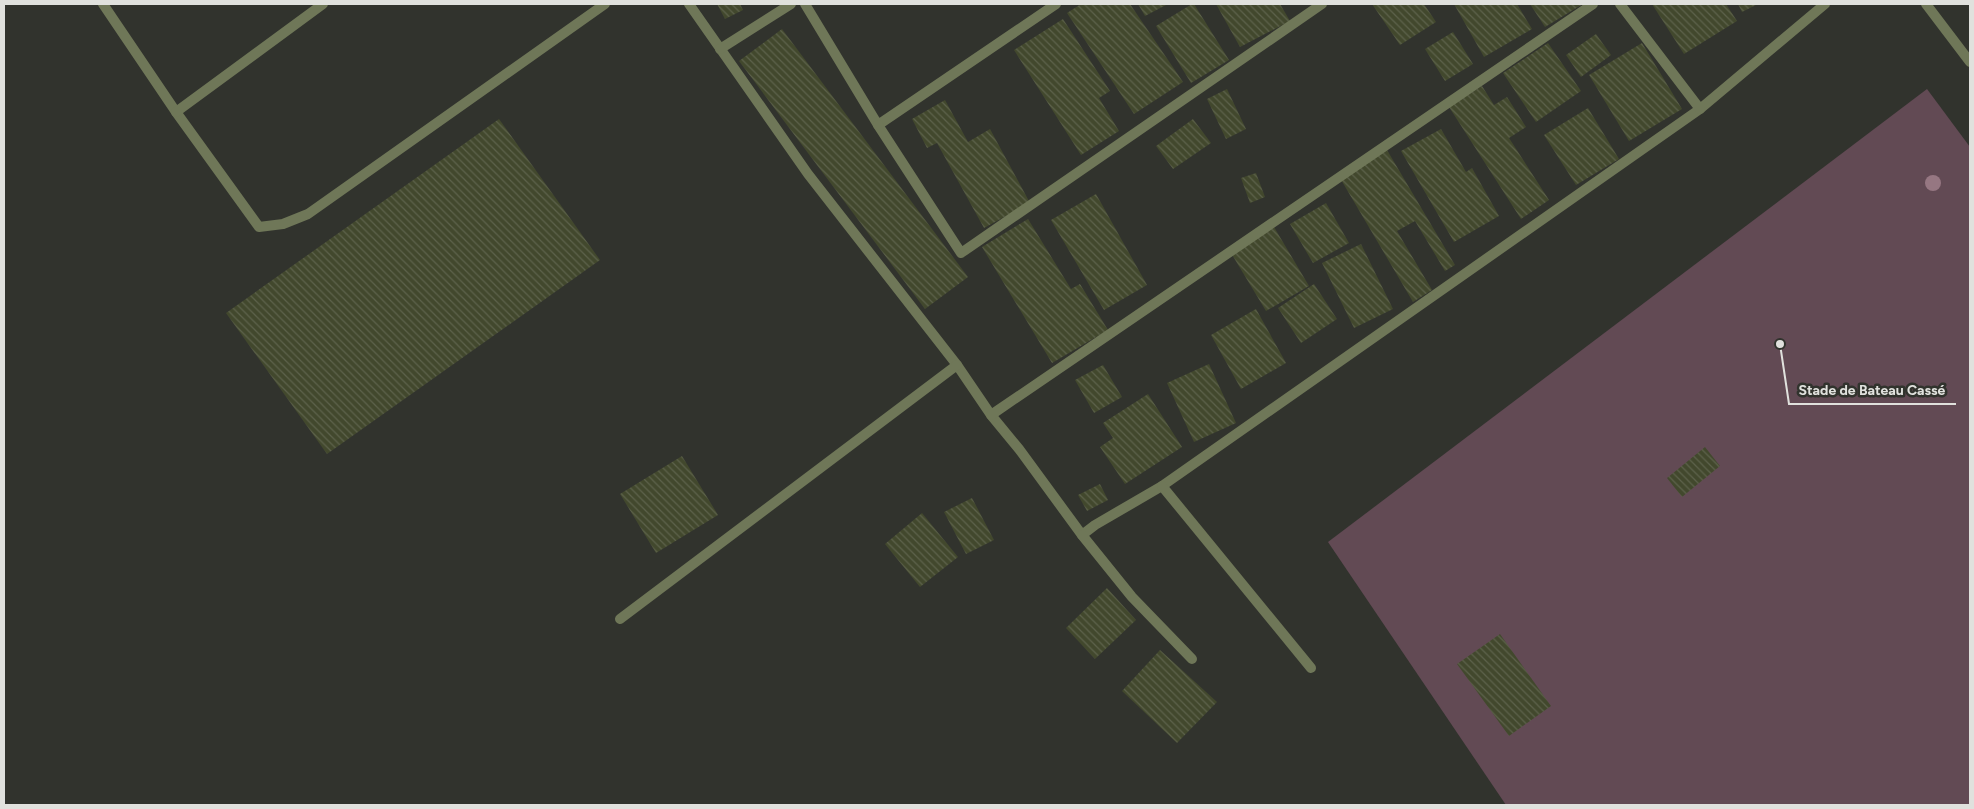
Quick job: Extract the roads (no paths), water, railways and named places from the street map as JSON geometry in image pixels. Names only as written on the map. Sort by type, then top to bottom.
[{"type":"street","points":[[176,112],[323,4]]},
{"type":"street","points":[[109,6],[176,112],[259,227],[283,224],[308,214],[605,4]]},
{"type":"street","points":[[689,4],[808,174],[957,365],[991,414],[1082,535],[1132,596],[1192,659]]},
{"type":"street","points":[[720,49],[791,4]]},
{"type":"street","points":[[805,4],[878,125],[961,253],[1322,4]]},
{"type":"street","points":[[878,125],[1056,4]]},
{"type":"street","points":[[991,414],[1593,4]]},
{"type":"street","points":[[1620,4],[1700,110]]},
{"type":"street","points":[[1082,535],[1095,525],[1162,486],[1700,110],[1825,4]]},
{"type":"street","points":[[1926,4],[1970,62]]},
{"type":"street","points":[[620,619],[957,365]]},
{"type":"street","points":[[1162,486],[1310,668]]},
{"type":"place","name":"Stade de Bateau Cassé","points":[[1780,344]]}]
